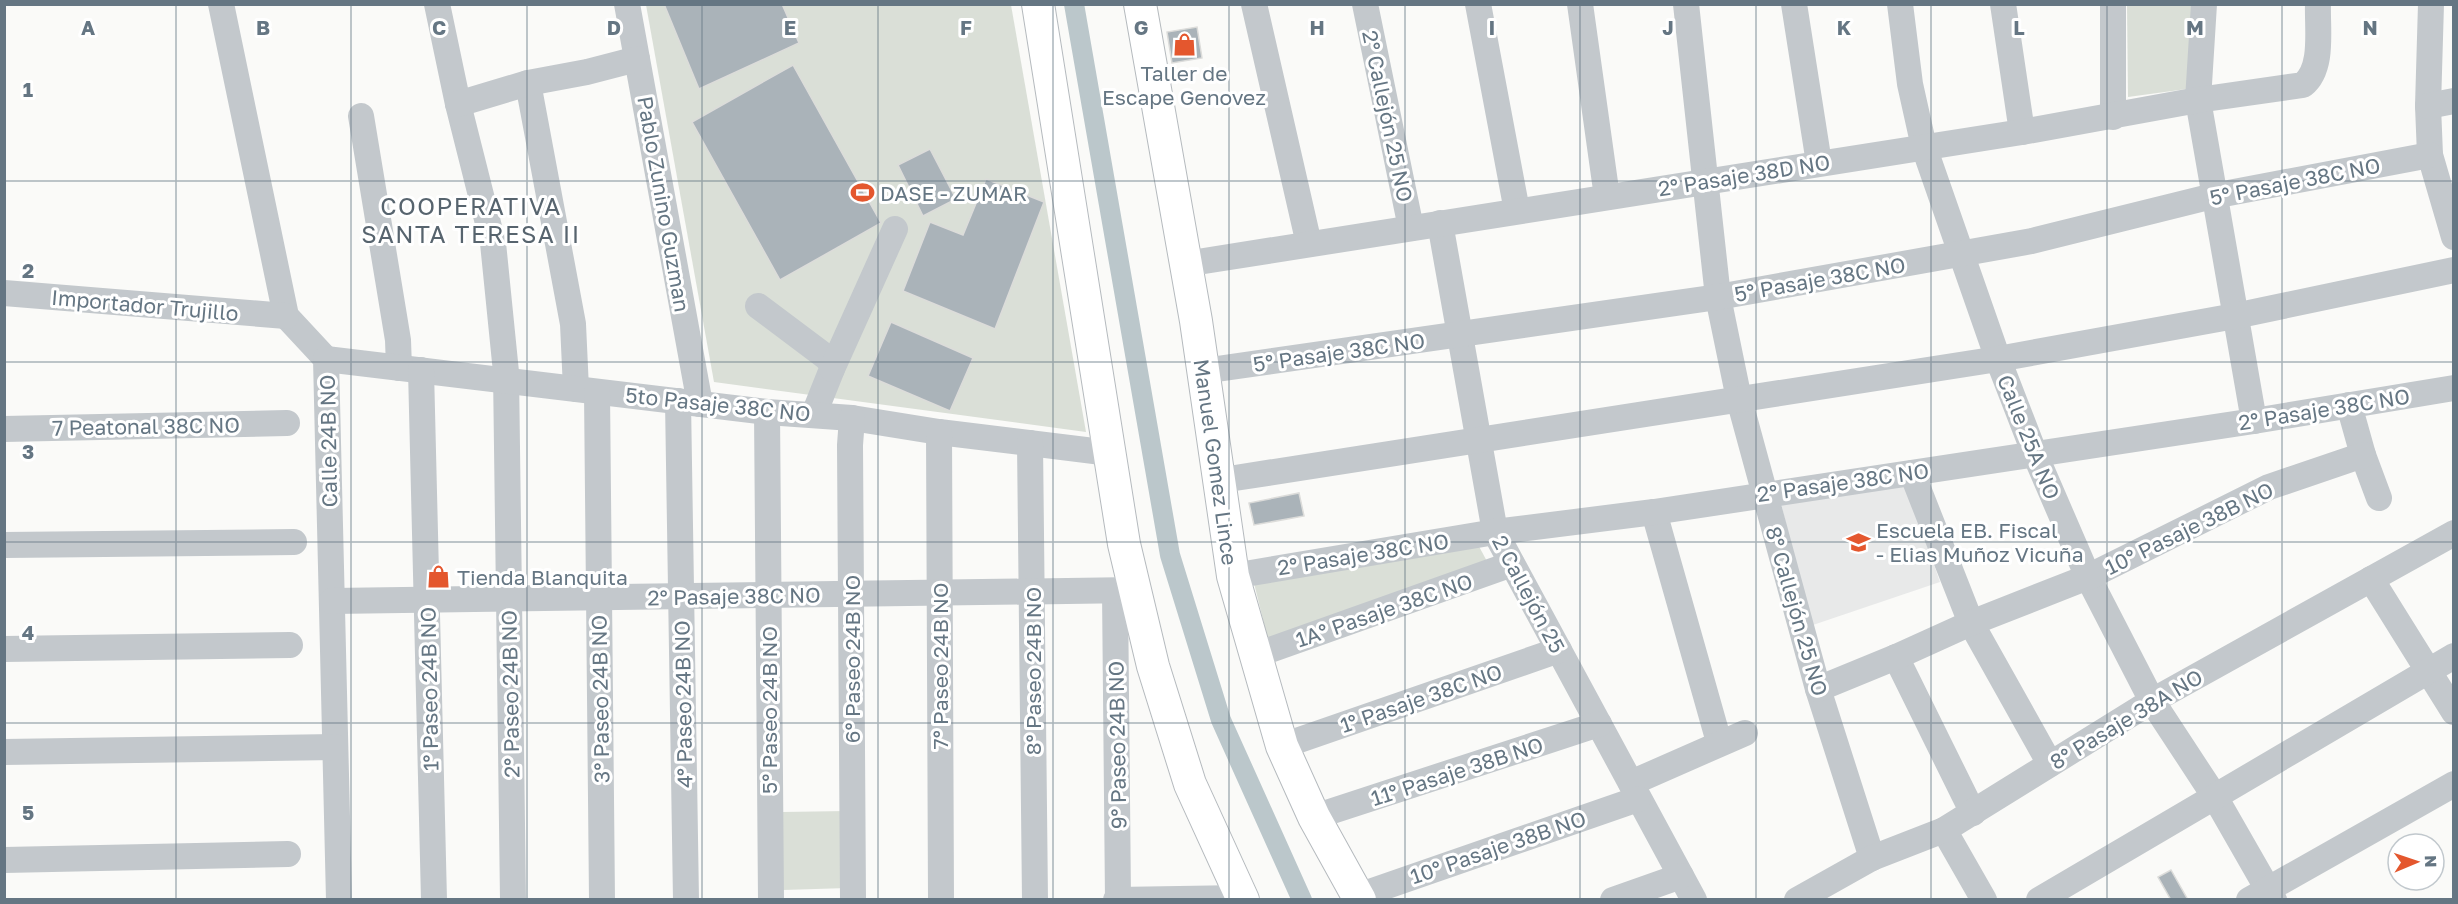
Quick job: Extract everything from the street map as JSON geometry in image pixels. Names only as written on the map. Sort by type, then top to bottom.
[{"type":"main road","points":[[1038,4],[1124,544],[1125,590],[1153,666],[1190,784],[1242,899]]},
{"type":"main road","name":"Manuel Gomez Lince","points":[[1140,4],[1203,371],[1233,576],[1282,746],[1314,816],[1359,898]]},
{"type":"street","points":[[221,4],[286,316]]},
{"type":"street","name":"2° Paseo 24B NO","points":[[437,4],[458,104],[493,243],[505,381],[513,900]]},
{"type":"street","name":"Pablo Zunino Guzman","points":[[627,4],[689,402]]},
{"type":"street","points":[[1254,4],[1309,244]]},
{"type":"street","name":"2° Callejón 25 NO","points":[[1365,4],[1411,228]]},
{"type":"street","points":[[1478,4],[1517,211]]},
{"type":"street","points":[[1580,4],[1607,197]]},
{"type":"street","name":"8° Callejón 25 NO","points":[[1686,4],[1718,297],[1739,399],[1763,494],[1818,689],[1872,858]]},
{"type":"street","points":[[1794,4],[1819,163]]},
{"type":"street","name":"Calle 25A NO","points":[[1900,4],[1910,84],[1924,147],[1998,359],[2034,453],[2088,577],[2152,701],[2214,797],[2264,896]]},
{"type":"street","points":[[2003,4],[2022,132]]},
{"type":"street","points":[[2113,4],[2113,117]]},
{"type":"street","points":[[2204,4],[2198,100],[2254,421]]},
{"type":"street","name":"2° Pasaje 38D NO","points":[[1185,264],[2022,132],[2198,100],[2303,85],[2312,78],[2316,66],[2318,4]]},
{"type":"street","points":[[2431,4],[2428,106],[2430,155],[2451,223]]},
{"type":"street","points":[[458,104],[528,83],[587,72],[637,59]]},
{"type":"street","name":"3° Paseo 24B NO","points":[[528,83],[586,390],[599,597],[602,900]]},
{"type":"street","points":[[2428,106],[2454,101]]},
{"type":"street","name":"1° Paseo 24B NO","points":[[362,116],[398,340],[410,369],[427,600],[434,900]]},
{"type":"street","name":"5° Pasaje 38C NO","points":[[1203,371],[1718,297],[1963,254],[2032,241],[2213,196],[2430,155]]},
{"type":"street","name":"2 Callejón 25","points":[[1440,223],[1494,532],[1694,900]]},
{"type":"street","points":[[814,414],[895,229]]},
{"type":"street","points":[[1235,478],[1477,438],[1998,359],[2235,316],[2454,270]]},
{"type":"street","name":"Importador Trujillo","points":[[4,293],[286,316]]},
{"type":"street","points":[[758,306],[826,357],[832,364],[832,369]]},
{"type":"street","name":"Calle 24B NO","points":[[286,316],[326,359],[339,900]]},
{"type":"street","name":"5to Pasaje 38C NO","points":[[326,359],[767,412],[852,418],[939,432],[1110,453]]},
{"type":"street","name":"2° Pasaje 38C NO","points":[[1233,576],[1494,532],[1654,512],[2254,421],[2454,388]]},
{"type":"street","name":"4° Paseo 24B NO","points":[[686,900],[681,596],[689,402]]},
{"type":"street","points":[[2349,405],[2363,455],[2379,498]]},
{"type":"street","name":"5° Paseo 24B NO","points":[[767,412],[771,900]]},
{"type":"street","name":"6° Paseo 24B NO","points":[[852,418],[850,445],[853,900]]},
{"type":"street","name":"7 Peatonal 38C NO","points":[[4,429],[287,423]]},
{"type":"street","name":"7° Paseo 24B NO","points":[[939,432],[941,900]]},
{"type":"street","name":"8° Paseo 24B NO","points":[[1030,443],[1035,900]]},
{"type":"street","name":"10° Pasaje 38B NO","points":[[1818,689],[1971,623],[2088,577],[2269,487],[2363,455]]},
{"type":"street","points":[[1912,472],[1971,623],[2050,764]]},
{"type":"street","points":[[1654,512],[1719,742]]},
{"type":"street","name":"8° Pasaje 38A NO","points":[[1797,900],[1872,858],[1944,830],[2152,701],[2454,533]]},
{"type":"street","points":[[4,545],[294,542]]},
{"type":"street","name":"1A° Pasaje 38C NO","points":[[1256,655],[1512,564]]},
{"type":"street","points":[[2371,579],[2454,712]]},
{"type":"street","name":"2° Pasaje 38C NO","points":[[332,601],[1125,590]]},
{"type":"street","name":"9° Paseo 24B NO","points":[[1117,900],[1125,590]]},
{"type":"street","points":[[4,649],[290,645]]},
{"type":"street","name":"1° Pasaje 38C NO","points":[[1282,746],[1559,650]]},
{"type":"street","points":[[2039,900],[2454,656]]},
{"type":"street","points":[[1896,657],[1973,813]]},
{"type":"street","name":"11° Pasaje 38B NO","points":[[1314,816],[1599,724]]},
{"type":"street","name":"10° Pasaje 38B NO","points":[[1359,898],[1634,791],[1719,742],[1745,733]]},
{"type":"street","points":[[4,752],[335,747]]},
{"type":"street","points":[[2264,896],[2454,784]]},
{"type":"street","points":[[1944,830],[1984,900]]},
{"type":"street","points":[[4,860],[288,854]]},
{"type":"street","points":[[1613,900],[1681,876]]},
{"type":"street","points":[[1117,900],[1242,899]]},
{"type":"shaded area","name":"DASE - ZUMAR","points":[[646,5],[1011,5],[1086,432],[714,382]]},
{"type":"shaded area","points":[[2127,5],[2194,5],[2194,88],[2128,97]]},
{"type":"shaded area","name":"Escuela EB. Fiscal - Elias Muñoz Vicuña","points":[[1905,482],[1940,582],[1810,626],[1781,503]]},
{"type":"shaded area","points":[[1475,539],[1489,565],[1269,644],[1253,579]]},
{"type":"shaded area","points":[[847,811],[848,888],[783,890],[782,812]]},
{"type":"building","points":[[664,4],[782,4],[799,43],[699,89]]},
{"type":"building","name":"Taller de Escape Genovez","points":[[1197,27],[1202,58],[1172,63],[1167,32]]},
{"type":"building","points":[[793,65],[881,223],[780,280],[692,122]]},
{"type":"building","points":[[930,149],[956,199],[923,216],[898,165]]},
{"type":"building","points":[[986,179],[1044,202],[995,329],[903,291],[930,222],[963,235]]},
{"type":"building","points":[[891,322],[973,358],[950,411],[868,376]]},
{"type":"building","points":[[1299,493],[1304,516],[1254,525],[1249,503]]},
{"type":"building","points":[[2171,870],[2188,900],[2171,900],[2158,877]]},
{"type":"waterway","points":[[1074,4],[1170,555],[1221,720],[1302,900]]},
{"type":"place","name":"Taller de Escape Genovez","points":[[1184,45]]},
{"type":"place","name":"DASE - ZUMAR","points":[[862,193]]},
{"type":"place","name":"Escuela EB. Fiscal - Elias Muñoz Vicuña","points":[[1858,542]]},
{"type":"place","name":"Tienda Blanquita","points":[[439,577]]},
{"type":"district","name":"COOPERATIVA SANTA TERESA II","points":[[471,219]]}]
